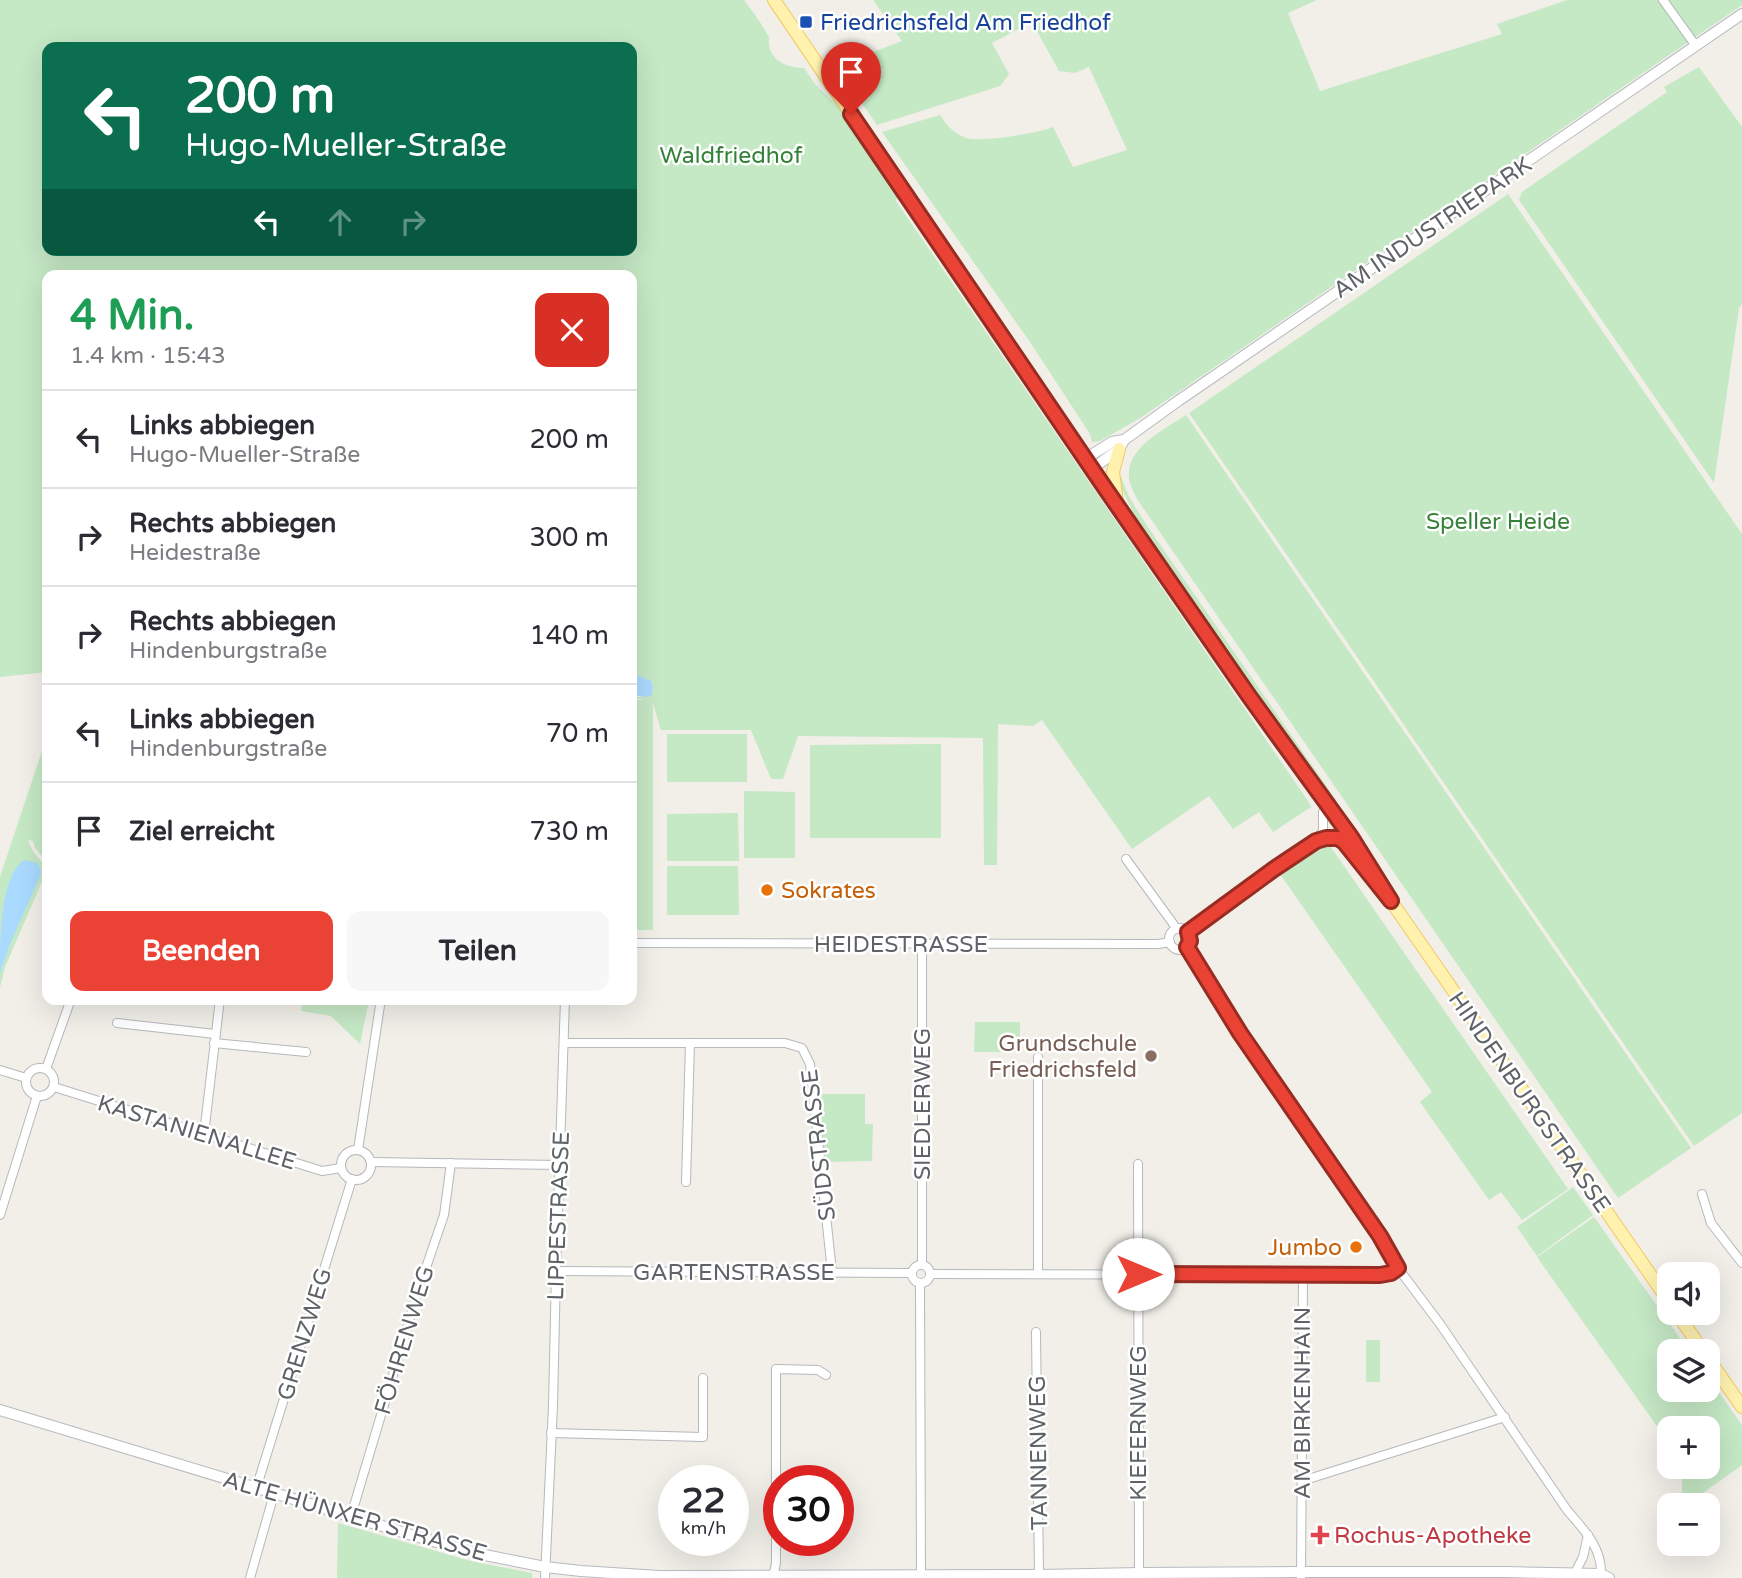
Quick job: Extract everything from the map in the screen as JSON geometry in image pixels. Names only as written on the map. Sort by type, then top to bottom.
[{"type":"main road","name":"HINDENBURGSTRASSE","points":[[774,0],[1089,464],[1278,738],[1351,837],[1391,901],[1657,1284]]},
{"type":"main road","points":[[1118,506],[1113,472],[1121,444]]},
{"type":"main road","name":"HINDENBURGSTRASSE","points":[[1278,738],[1344,842],[1391,901]]},
{"type":"main road","points":[[1720,1375],[1742,1407]]},
{"type":"street","points":[[1663,0],[1696,46]]},
{"type":"street","name":"AM INDUSTRIEPARK","points":[[1089,464],[1742,14]]},
{"type":"street","points":[[1316,841],[1323,831],[1323,811]]},
{"type":"street","points":[[1188,932],[1316,841],[1338,838],[1344,842]]},
{"type":"street","points":[[1126,859],[1177,929]]},
{"type":"street","points":[[1170,942],[1170,935],[1177,929],[1188,932],[1190,941],[1187,947],[1240,1033],[1380,1236],[1398,1268],[1505,1417],[1567,1510],[1588,1535],[1597,1549],[1605,1576]]},
{"type":"street","name":"HEIDESTRASSE","points":[[637,943],[1170,942],[1177,949],[1187,947]]},
{"type":"street","name":"SIEDLERWEG","points":[[922,944],[922,1264]]},
{"type":"street","points":[[46,1069],[69,1005]]},
{"type":"street","points":[[204,1134],[219,1005]]},
{"type":"street","points":[[359,1150],[380,1005]]},
{"type":"street","name":"LIPPESTRASSE","points":[[545,1572],[565,1005]]},
{"type":"street","points":[[117,1023],[306,1052]]},
{"type":"street","name":"SÜDSTRASSE","points":[[564,1043],[785,1043],[802,1048],[810,1064],[832,1272]]},
{"type":"street","points":[[686,1182],[690,1043]]},
{"type":"street","points":[[1038,1057],[1038,1274]]},
{"type":"street","points":[[34,1069],[46,1069],[52,1075],[54,1087],[45,1096],[29,1092],[26,1078],[34,1069]]},
{"type":"street","points":[[0,1070],[26,1078]]},
{"type":"street","name":"KASTANIENALLEE","points":[[54,1087],[322,1171],[341,1168]]},
{"type":"street","points":[[0,1216],[37,1096]]},
{"type":"street","points":[[353,1150],[366,1154],[371,1162],[366,1176],[357,1180],[345,1175],[341,1168],[342,1159],[353,1150]]},
{"type":"street","points":[[371,1162],[560,1165]]},
{"type":"street","name":"FÖHRENWEG","points":[[351,1516],[417,1294],[444,1215],[451,1163]]},
{"type":"street","points":[[1138,1164],[1138,1274]]},
{"type":"street","name":"GRENZWEG","points":[[256,1489],[352,1179]]},
{"type":"street","points":[[1702,1194],[1711,1223],[1742,1264]]},
{"type":"street","points":[[922,1264],[931,1274],[925,1282],[915,1282],[912,1278],[913,1268],[922,1264]]},
{"type":"street","points":[[931,1274],[1380,1275],[1391,1273],[1398,1268]]},
{"type":"street","name":"GARTENSTRASSE","points":[[556,1271],[912,1273]]},
{"type":"street","name":"KIEFERNWEG","points":[[1138,1274],[1139,1573]]},
{"type":"street","name":"AM BIRKENHAIN","points":[[1301,1575],[1303,1275]]},
{"type":"street","points":[[920,1283],[921,1576]]},
{"type":"street","name":"TANNENWEG","points":[[1037,1332],[1039,1575]]},
{"type":"street","points":[[774,1576],[776,1369],[818,1370],[826,1375]]},
{"type":"street","points":[[551,1433],[703,1437],[704,1378]]},
{"type":"street","name":"ALTE HÜNXER STRASSE","points":[[0,1410],[256,1489],[545,1572],[581,1571],[659,1576],[1139,1573],[1575,1573],[1605,1576]]},
{"type":"street","points":[[1302,1481],[1505,1417]]},
{"type":"street","points":[[250,1578],[274,1494]]},
{"type":"street","points":[[1575,1573],[1583,1557],[1588,1535]]},
{"type":"green space","name":"Waldfriedhof","points":[[0,0],[744,0],[769,38],[770,50],[777,60],[792,67],[804,68],[815,84],[838,106],[899,194],[896,201],[1311,807],[1273,832],[1259,812],[1233,829],[1209,796],[1132,849],[1042,720],[1033,726],[998,724],[997,865],[984,865],[983,738],[798,736],[783,779],[771,779],[751,730],[661,730],[653,703],[653,930],[637,930],[637,700],[647,700],[637,697],[652,695],[653,686],[651,681],[637,675],[637,270],[42,270],[42,673],[0,677]]},
{"type":"green space","points":[[873,0],[1317,0],[1288,13],[1320,91],[1502,34],[1497,24],[1567,0],[1742,0],[1742,5],[1142,417],[1100,441],[1092,442],[1090,434],[1030,342],[882,132],[940,115],[952,130],[970,139],[1012,136],[1053,127],[1073,167],[1127,150],[1089,67],[1075,73],[1059,71],[1032,22],[992,43],[1009,74],[1000,86],[877,125],[836,66],[902,41]]},
{"type":"green space","points":[[1699,67],[1742,127],[1742,304],[1739,308],[1714,483],[1519,200],[1522,192],[1667,92],[1664,87]]},
{"type":"green space","name":"Speller Heide","points":[[1508,194],[1742,534],[1742,1113],[1694,1146],[1189,413]]},
{"type":"green space","points":[[1186,415],[1691,1148],[1618,1198],[1137,499],[1129,478],[1134,457],[1148,440]]},
{"type":"green space","points":[[1117,475],[1122,479],[1129,497],[1148,527],[1336,800],[1331,803],[1138,523]]},
{"type":"green space","points":[[667,734],[747,734],[747,782],[667,782]]},
{"type":"green space","points":[[941,744],[941,838],[810,838],[810,745]]},
{"type":"green space","points":[[42,751],[42,856],[33,841],[28,840],[42,862],[42,882],[5,967],[0,987],[0,877]]},
{"type":"green space","points":[[744,791],[795,792],[795,858],[744,858]]},
{"type":"green space","points":[[738,813],[739,861],[667,861],[667,814]]},
{"type":"green space","points":[[1328,843],[1568,1189],[1522,1220],[1501,1192],[1489,1200],[1420,1102],[1432,1092],[1280,874]]},
{"type":"green space","points":[[667,866],[738,866],[739,915],[667,915]]},
{"type":"green space","points":[[302,1005],[368,1005],[360,1044],[331,1016],[301,1011]]},
{"type":"green space","points":[[975,1022],[1020,1022],[1020,1052],[974,1052]]},
{"type":"green space","points":[[819,1094],[865,1094],[865,1124],[873,1124],[872,1161],[825,1162]]},
{"type":"green space","points":[[1573,1187],[1593,1215],[1537,1256],[1517,1227]]},
{"type":"green space","points":[[1594,1217],[1657,1306],[1657,1325],[1671,1325],[1680,1339],[1657,1339],[1657,1402],[1720,1402],[1720,1394],[1742,1425],[1742,1465],[1703,1493],[1682,1493],[1682,1479],[1720,1479],[1720,1416],[1657,1416],[1657,1426],[1537,1257]]},
{"type":"green space","points":[[1366,1340],[1380,1340],[1380,1382],[1366,1382]]},
{"type":"green space","points":[[338,1523],[471,1561],[532,1573],[532,1578],[337,1578]]},
{"type":"water","points":[[637,675],[651,681],[652,695],[637,696]]},
{"type":"water","points":[[25,860],[37,863],[41,874],[0,973],[1,927],[6,893],[17,867]]},
{"type":"place","name":"Friedrichsfeld Am Friedhof","points":[[806,22]]},
{"type":"place","name":"Sokrates","points":[[767,890]]},
{"type":"place","name":"Grundschule Friedrichsfeld","points":[[1151,1056]]},
{"type":"place","name":"Jumbo","points":[[1356,1247]]},
{"type":"place","name":"Rochus-Apotheke","points":[[1320,1535]]},
{"type":"route","points":[[851,114],[1278,738],[1330,806],[1391,901],[1344,842],[1338,838],[1326,838],[1316,841],[1274,869],[1188,932],[1190,941],[1187,947],[1240,1033],[1380,1236],[1398,1268],[1391,1273],[1380,1275],[1138,1274]]}]
